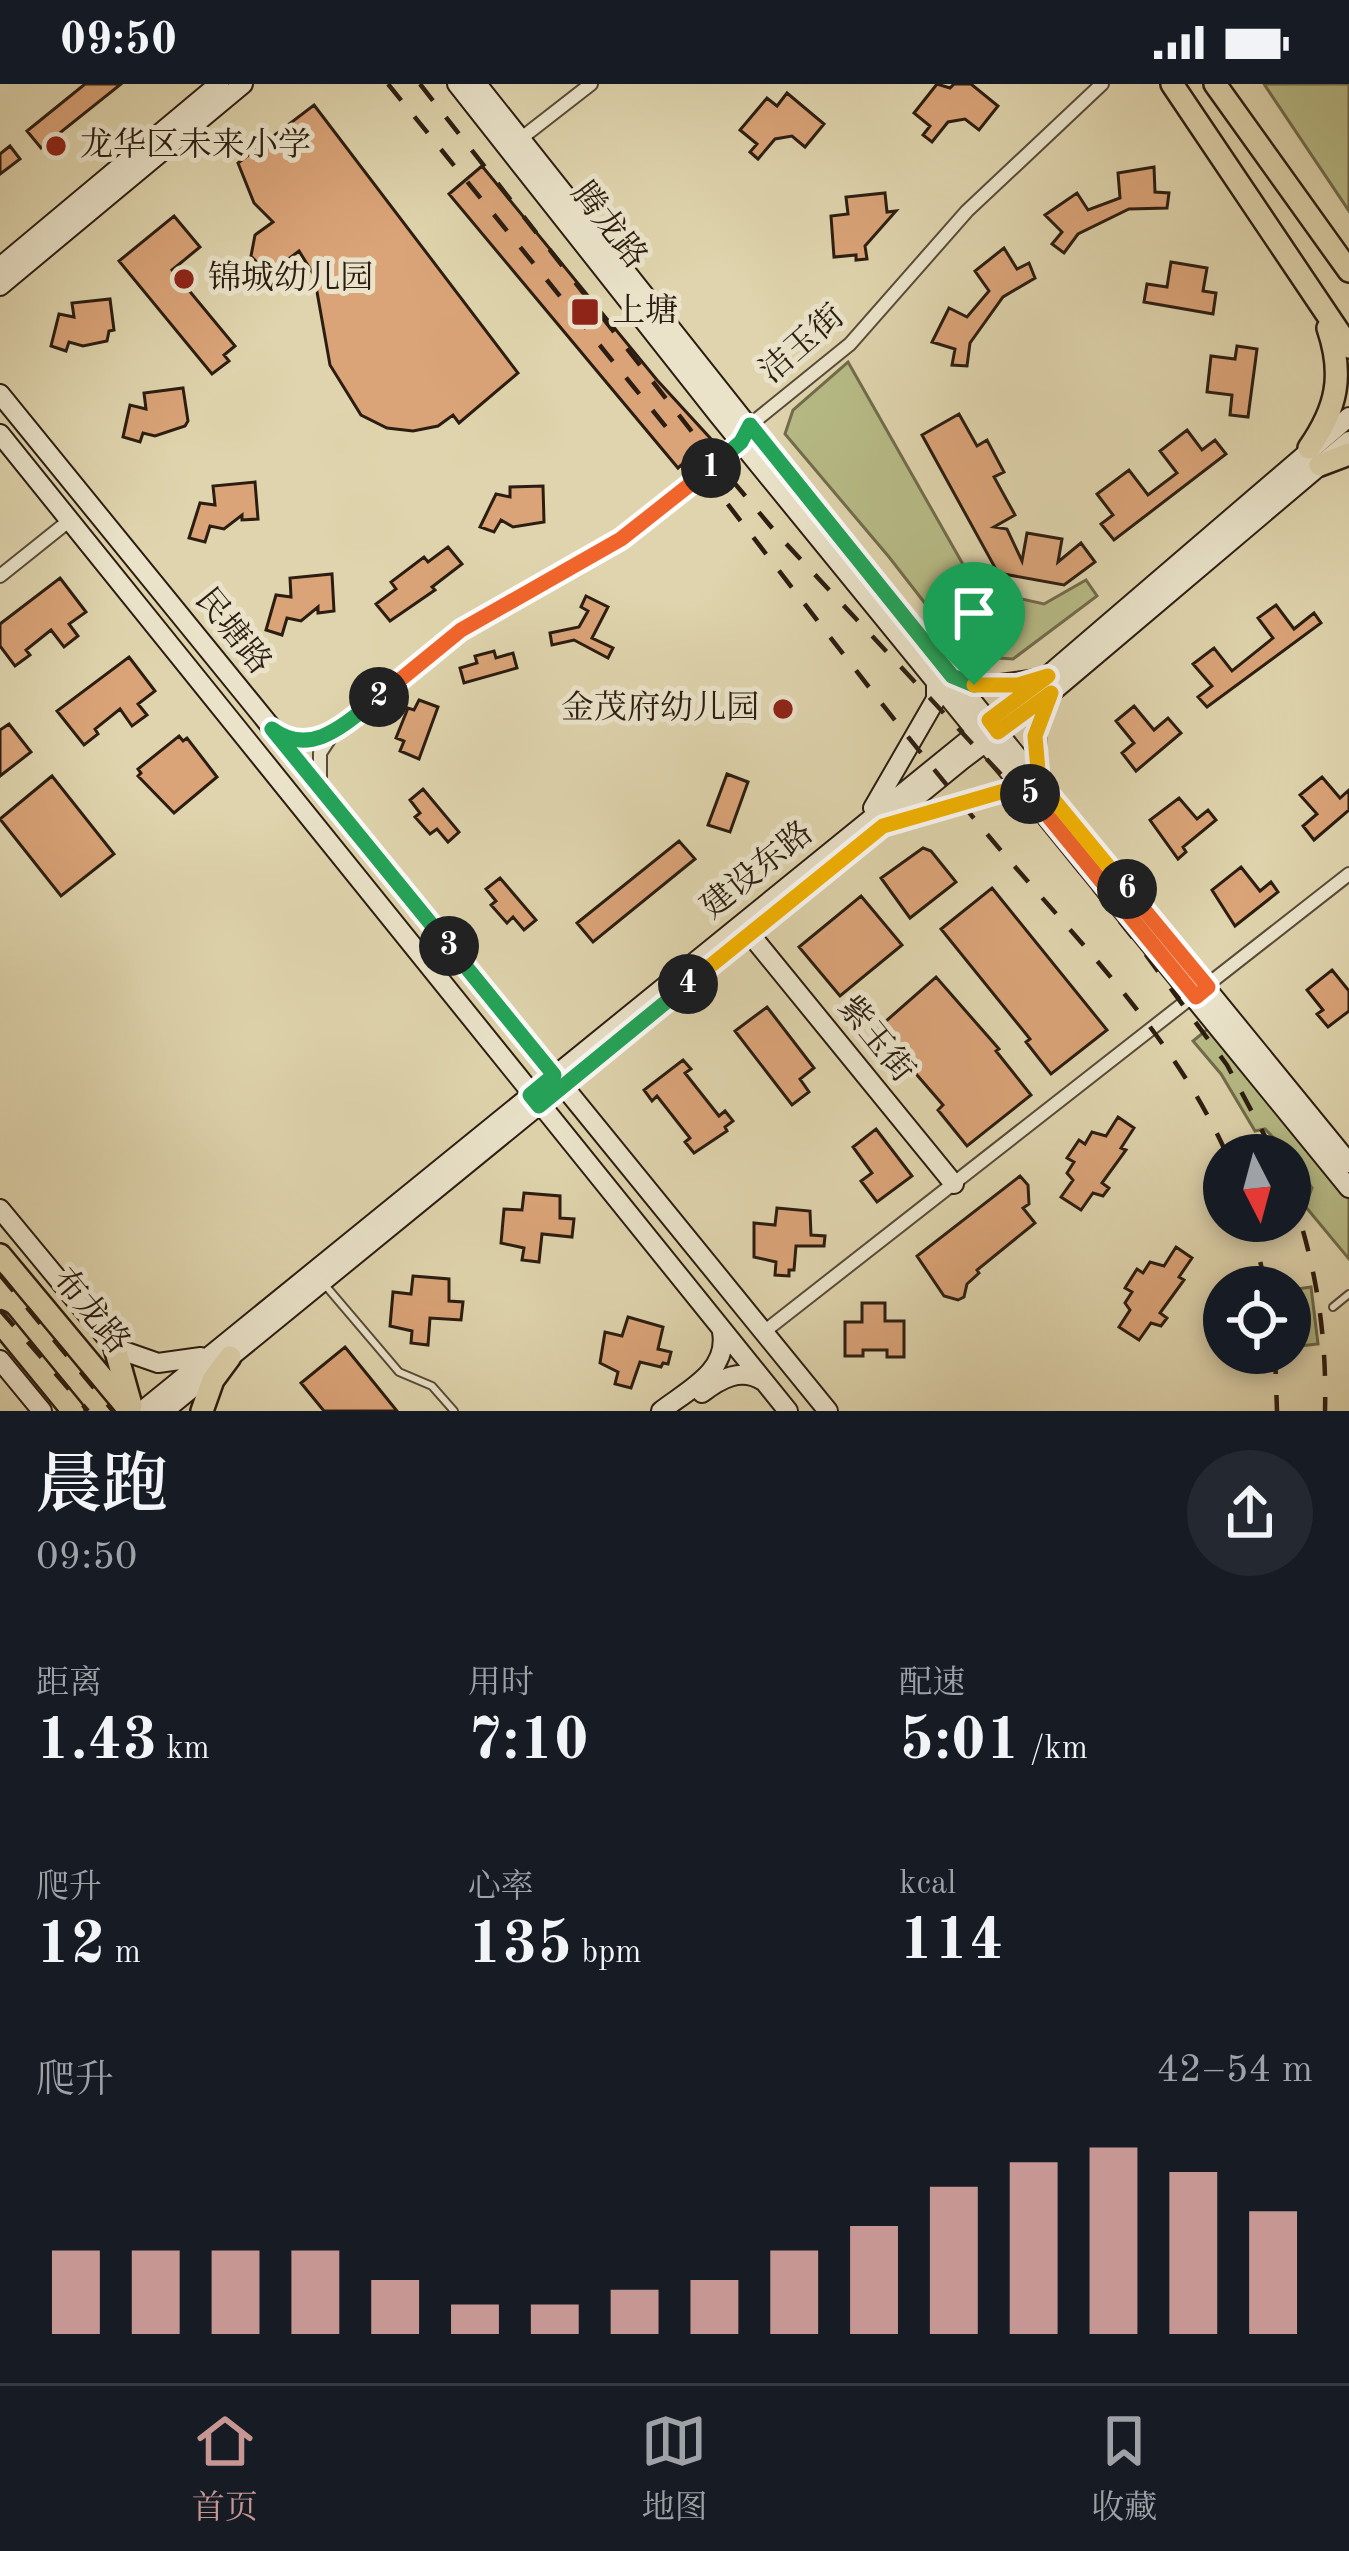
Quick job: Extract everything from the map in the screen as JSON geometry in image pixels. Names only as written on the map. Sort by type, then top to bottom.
[{"type":"main road","points":[[2,281],[219,84]]},
{"type":"main road","points":[[2,281],[243,84]]},
{"type":"main road","name":"腾龙路","points":[[457,84],[515,144],[987,731],[1349,1163]]},
{"type":"main road","name":"腾龙路","points":[[477,84],[515,144]]},
{"type":"main road","points":[[1216,84],[1349,271]]},
{"type":"main road","points":[[1171,86],[1349,347]]},
{"type":"main road","points":[[1316,299],[1334,344],[1338,383],[1315,457],[1349,454]]},
{"type":"main road","name":"民塘路","points":[[0,394],[827,1411]]},
{"type":"main road","name":"建设东路","points":[[142,1411],[323,1282],[559,1081],[1049,685],[1315,457],[1349,417]]},
{"type":"main road","name":"民塘路","points":[[0,434],[788,1411]]},
{"type":"main road","name":"建设东路","points":[[1315,457],[1349,441]]},
{"type":"main road","points":[[944,678],[974,685],[1049,685],[1035,736],[1034,788],[1011,789],[874,824],[944,678]]},
{"type":"main road","name":"建设东路","points":[[559,1081],[750,934],[874,824]]},
{"type":"main road","name":"紫玉街","points":[[750,934],[954,1184]]},
{"type":"main road","name":"腾龙路","points":[[1202,992],[1349,1188]]},
{"type":"main road","name":"建设东路","points":[[164,1411],[221,1356],[535,1101]]},
{"type":"main road","points":[[0,1209],[115,1348],[132,1411]]},
{"type":"main road","name":"布龙路","points":[[0,1255],[132,1411]]},
{"type":"main road","points":[[0,1322],[73,1411]]},
{"type":"main road","points":[[661,1411],[719,1362],[724,1342],[720,1328]]},
{"type":"main road","points":[[115,1348],[158,1363],[221,1356],[202,1411]]},
{"type":"main road","points":[[0,1360],[42,1411]]},
{"type":"main road","points":[[679,1411],[722,1378],[754,1376],[764,1382]]},
{"type":"street","points":[[515,144],[591,84]]},
{"type":"street","name":"洁玉街","points":[[334,732],[461,630],[638,528],[850,344],[956,223],[1102,84]]},
{"type":"street","points":[[0,575],[70,520]]},
{"type":"street","points":[[272,729],[295,741],[334,732]]},
{"type":"street","points":[[325,795],[318,765],[334,732]]},
{"type":"street","points":[[765,1331],[1349,874]]},
{"type":"lane","points":[[323,1282],[399,1372],[432,1386],[454,1411]]},
{"type":"lane","points":[[1333,1307],[1349,1294]]},
{"type":"green space","points":[[1264,84],[1349,84],[1349,211]]},
{"type":"green space","points":[[848,362],[977,589],[1044,604],[1086,580],[1097,596],[1013,659],[966,656],[785,434],[793,410]]},
{"type":"green space","points":[[1210,1027],[1296,1134],[1255,1131],[1221,1074],[1193,1041]]},
{"type":"green space","points":[[1311,1152],[1349,1199],[1349,1259],[1311,1213]]},
{"type":"green space","points":[[1311,1287],[1318,1344],[1311,1345]]},
{"type":"building","points":[[85,84],[121,84],[41,148],[27,131]]},
{"type":"building","points":[[937,84],[950,88],[971,84],[998,106],[979,130],[965,119],[948,122],[932,142],[923,135],[930,126],[914,113]]},
{"type":"building","points":[[787,93],[824,124],[805,147],[792,136],[775,139],[758,159],[750,152],[757,144],[740,130],[767,98],[777,106]]},
{"type":"building","points":[[314,105],[518,373],[459,423],[453,415],[438,426],[413,431],[387,428],[361,415],[330,365],[314,275],[299,251],[274,270],[264,270],[251,256],[255,235],[273,222],[254,203],[238,163]]},
{"type":"building","points":[[10,146],[20,159],[0,174],[0,154]]},
{"type":"building","points":[[482,166],[711,439],[678,468],[449,194]]},
{"type":"building","points":[[1154,167],[1155,192],[1169,193],[1167,208],[1129,209],[1078,234],[1064,253],[1052,244],[1062,232],[1045,215],[1077,193],[1088,210],[1120,198],[1118,173]]},
{"type":"building","points":[[885,193],[887,212],[896,211],[865,246],[867,259],[834,257],[831,216],[848,214],[846,197]]},
{"type":"building","points":[[174,216],[200,247],[172,270],[235,346],[224,355],[229,361],[212,374],[119,261]]},
{"type":"building","points":[[1004,248],[1017,269],[1029,263],[1035,278],[1003,297],[970,343],[967,366],[952,365],[955,349],[932,342],[949,308],[967,317],[989,291],[975,271]]},
{"type":"building","points":[[1171,262],[1207,268],[1203,291],[1216,293],[1213,314],[1144,302],[1147,284],[1167,287]]},
{"type":"building","points":[[110,299],[114,330],[109,331],[107,341],[83,346],[69,342],[66,351],[51,346],[59,314],[74,317],[72,303]]},
{"type":"building","points":[[1237,346],[1257,349],[1248,417],[1230,415],[1232,395],[1207,392],[1211,356],[1235,359]]},
{"type":"building","points":[[183,388],[185,426],[155,436],[143,433],[140,442],[123,437],[130,405],[146,409],[144,393]]},
{"type":"building","points":[[959,414],[977,446],[987,440],[1004,472],[994,477],[1015,515],[994,527],[1007,529],[1022,561],[1027,533],[1062,539],[1058,562],[1081,543],[1095,562],[1064,585],[998,573],[922,435]]},
{"type":"building","points":[[1187,430],[1202,450],[1215,440],[1226,454],[1114,540],[1101,524],[1113,515],[1097,494],[1129,470],[1148,495],[1177,473],[1160,451]]},
{"type":"building","points":[[255,482],[258,519],[242,520],[242,515],[224,529],[210,526],[205,542],[189,538],[200,503],[215,505],[213,486]]},
{"type":"building","points":[[543,486],[544,522],[513,527],[501,520],[494,532],[480,527],[496,494],[510,497],[510,487]]},
{"type":"building","points":[[448,547],[462,564],[432,587],[435,590],[390,621],[376,604],[396,589],[391,582],[424,557],[428,562]]},
{"type":"building","points":[[332,574],[334,611],[318,613],[318,607],[301,621],[287,618],[282,635],[266,630],[276,595],[291,597],[290,578]]},
{"type":"building","points":[[60,578],[86,612],[69,624],[78,636],[64,647],[51,630],[15,666],[0,646],[0,624]]},
{"type":"building","points":[[586,596],[608,607],[592,638],[613,648],[608,658],[574,640],[552,645],[550,633],[579,627],[588,611],[581,607]]},
{"type":"building","points":[[1276,605],[1294,629],[1314,613],[1321,623],[1207,707],[1198,697],[1212,686],[1193,664],[1214,648],[1232,671],[1273,638],[1258,618]]},
{"type":"building","points":[[494,651],[496,658],[513,653],[517,668],[464,683],[460,668],[477,663],[475,656]]},
{"type":"building","points":[[129,657],[155,691],[138,704],[147,715],[132,726],[120,709],[84,745],[57,711]]},
{"type":"building","points":[[419,700],[438,707],[419,759],[400,751],[404,741],[396,738],[408,708],[414,710]]},
{"type":"building","points":[[1134,706],[1154,730],[1168,718],[1181,733],[1136,771],[1122,753],[1134,743],[1116,721]]},
{"type":"building","points":[[9,724],[31,752],[0,776],[0,730]]},
{"type":"building","points":[[179,736],[183,741],[187,738],[217,777],[174,813],[138,776],[138,769]]},
{"type":"building","points":[[727,774],[748,782],[730,832],[708,825]]},
{"type":"building","points":[[52,776],[114,854],[61,896],[0,819]]},
{"type":"building","points":[[1322,777],[1340,798],[1349,790],[1349,810],[1314,840],[1303,826],[1317,814],[1300,795]]},
{"type":"building","points":[[423,789],[459,832],[448,842],[437,829],[430,834],[415,817],[420,813],[410,800]]},
{"type":"building","points":[[1179,798],[1197,819],[1208,810],[1216,820],[1183,847],[1186,852],[1178,859],[1150,820]]},
{"type":"building","points":[[679,841],[695,859],[593,942],[577,923]]},
{"type":"building","points":[[923,848],[931,851],[956,882],[910,918],[881,878]]},
{"type":"building","points":[[1241,867],[1260,891],[1271,882],[1278,892],[1235,926],[1212,890]]},
{"type":"building","points":[[500,878],[536,920],[524,930],[513,917],[507,923],[491,905],[496,901],[486,889]]},
{"type":"building","points":[[992,888],[1107,1030],[1051,1074],[1026,1042],[1030,1039],[941,929]]},
{"type":"building","points":[[861,896],[902,945],[840,996],[799,947]]},
{"type":"building","points":[[1332,970],[1349,991],[1349,1011],[1328,1027],[1317,1014],[1323,1010],[1307,990]]},
{"type":"building","points":[[936,977],[999,1049],[996,1051],[1031,1095],[967,1146],[938,1110],[943,1105],[877,1029]]},
{"type":"building","points":[[767,1007],[814,1068],[800,1079],[809,1092],[792,1105],[735,1031]]},
{"type":"building","points":[[683,1060],[691,1069],[685,1073],[719,1116],[725,1111],[733,1121],[725,1127],[727,1131],[694,1153],[685,1142],[690,1138],[657,1096],[652,1101],[644,1090]]},
{"type":"building","points":[[1118,1117],[1134,1128],[1121,1148],[1126,1150],[1102,1183],[1109,1188],[1103,1196],[1093,1193],[1081,1210],[1061,1197],[1073,1180],[1067,1173],[1074,1162],[1067,1158],[1079,1140],[1085,1144],[1092,1132],[1106,1136]]},
{"type":"building","points":[[876,1129],[912,1176],[877,1202],[861,1181],[872,1173],[853,1147]]},
{"type":"building","points":[[1020,1176],[1028,1185],[1029,1204],[1023,1208],[1035,1223],[977,1270],[964,1297],[944,1296],[917,1256]]},
{"type":"building","points":[[524,1193],[560,1196],[560,1218],[574,1219],[572,1237],[542,1234],[539,1262],[522,1260],[524,1248],[501,1243],[504,1209],[522,1210]]},
{"type":"building","points":[[777,1208],[810,1211],[811,1235],[825,1236],[824,1246],[796,1246],[789,1276],[775,1275],[776,1262],[754,1257],[754,1223],[775,1225]]},
{"type":"building","points":[[1176,1247],[1192,1258],[1179,1277],[1184,1280],[1160,1313],[1167,1318],[1161,1326],[1151,1323],[1139,1340],[1119,1327],[1130,1310],[1125,1303],[1132,1292],[1125,1288],[1137,1269],[1143,1273],[1150,1262],[1164,1266]]},
{"type":"building","points":[[413,1276],[449,1279],[449,1301],[463,1302],[461,1320],[430,1318],[428,1345],[411,1343],[412,1331],[390,1326],[393,1292],[411,1294]]},
{"type":"building","points":[[862,1303],[885,1303],[885,1321],[904,1321],[904,1357],[887,1357],[887,1350],[845,1356],[845,1322],[862,1322]]},
{"type":"building","points":[[628,1317],[663,1327],[658,1349],[671,1352],[668,1364],[661,1367],[640,1362],[631,1388],[615,1384],[618,1372],[600,1363],[605,1332],[622,1336]]},
{"type":"building","points":[[345,1347],[397,1411],[324,1411],[301,1383]]},
{"type":"railway","points":[[388,84],[675,438]]},
{"type":"railway","points":[[420,84],[778,535],[1008,782],[1227,1065],[1264,1134]]},
{"type":"railway","points":[[702,471],[942,779],[1146,1022],[1177,1064],[1216,1134]]},
{"type":"railway","points":[[1256,1242],[1261,1266]]},
{"type":"railway","points":[[1306,1242],[1318,1300],[1325,1411]]},
{"type":"railway","points":[[0,1275],[113,1411]]},
{"type":"railway","points":[[0,1310],[88,1411]]},
{"type":"railway","points":[[1276,1374],[1277,1411]]},
{"type":"place","name":"龙华区未来小学","points":[[56,146]]},
{"type":"place","name":"锦城幼儿园","points":[[184,279]]},
{"type":"place","name":"上塘","points":[[585,312]]},
{"type":"place","name":"金茂府幼儿园","points":[[783,709]]},
{"type":"route","points":[[750,425],[952,676],[974,685],[1018,685],[1048,676],[989,720],[998,732],[1051,693],[1035,736],[1039,782],[1208,987],[1196,997],[1029,793],[1011,789],[883,826],[539,1106],[530,1095],[554,1075],[272,729],[295,741],[334,732],[461,630],[638,528],[741,442],[750,425]]}]
